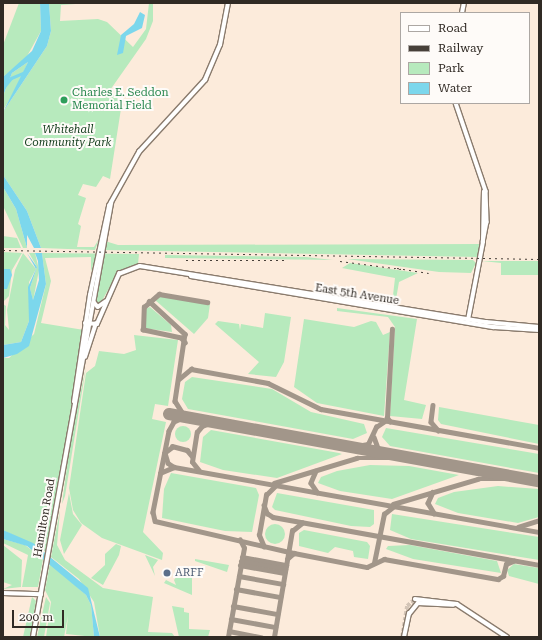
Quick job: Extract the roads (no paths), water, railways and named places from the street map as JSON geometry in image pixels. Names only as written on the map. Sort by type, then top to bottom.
[{"type":"main road","name":"Hamilton Road","points":[[33,637],[104,223],[111,203],[139,152],[190,101],[208,76],[220,45],[228,3]]},
{"type":"main road","points":[[456,104],[484,188],[487,213],[468,321]]},
{"type":"main road","name":"Hamilton Road","points":[[74,403],[82,364],[87,324],[94,296],[111,203]]},
{"type":"main road","name":"East 5th Avenue","points":[[82,364],[96,324],[117,277],[128,268],[172,271],[468,321],[539,328]]},
{"type":"main road","points":[[94,296],[97,307],[107,300]]},
{"type":"main road","points":[[87,324],[96,324]]},
{"type":"main road","points":[[3,593],[41,594]]},
{"type":"main road","points":[[415,599],[450,602],[467,610],[491,628],[507,637]]},
{"type":"main road","points":[[404,637],[414,606],[427,601],[467,610]]},
{"type":"main road","points":[[491,628],[497,637]]},
{"type":"water","points":[[40,3],[49,3],[51,31],[47,46],[3,112],[28,62],[12,73],[3,96],[3,77],[32,51],[41,31]]},
{"type":"water","points":[[140,12],[145,15],[142,28],[126,36],[123,53],[117,55],[121,35],[134,24]]},
{"type":"water","points":[[3,175],[27,211],[41,248],[34,248],[27,235],[27,248],[16,209],[3,187]]},
{"type":"water","points":[[27,253],[37,267],[30,288],[33,300],[39,280],[38,261],[35,253],[42,253],[46,284],[29,346],[17,354],[3,358],[3,345],[21,342],[29,321],[28,287],[36,269]]},
{"type":"water","points":[[3,269],[10,269],[12,275],[7,289],[3,289]]},
{"type":"water","points":[[3,530],[33,543],[88,588],[100,637],[94,637],[91,605],[86,595],[27,546],[3,539]]},
{"type":"waterway","points":[[3,88],[11,78],[25,72]]},
{"type":"tunnel","points":[[402,637],[407,606],[415,599]]},
{"type":"railway","points":[[3,250],[539,259]]},
{"type":"railway","points":[[186,260],[284,260]]},
{"type":"railway","points":[[340,261],[401,269]]},
{"type":"railway","points":[[397,268],[429,273]]},
{"type":"place","name":"Charles E. Seddon Memorial Field","points":[[64,100]]},
{"type":"place","name":"ARFF","points":[[167,573]]},
{"type":"park label","name":"Whitehall Community Park","points":[[68,137]]}]
